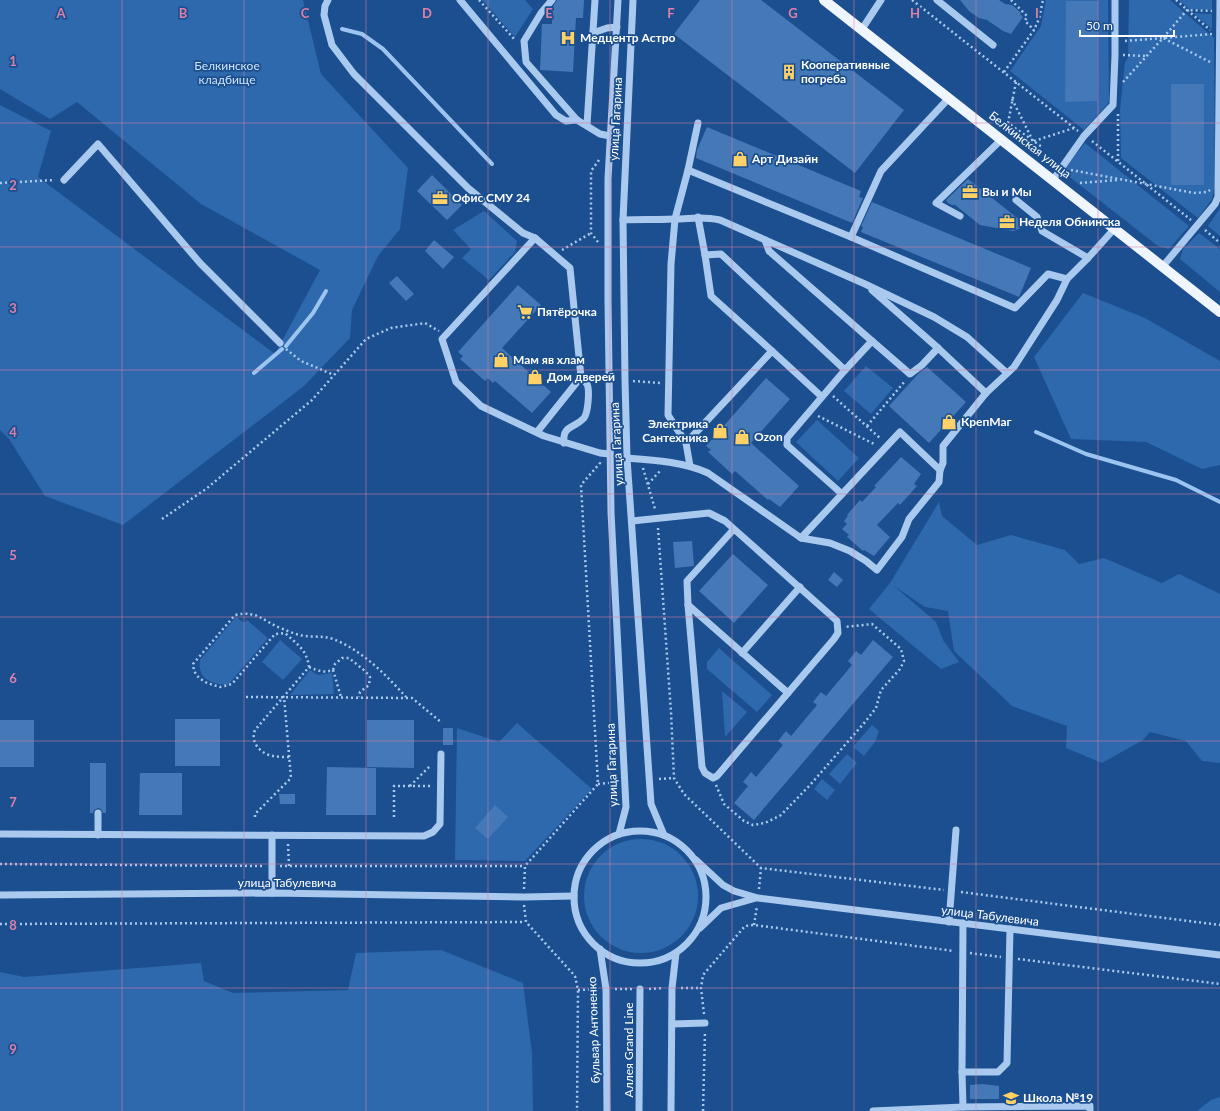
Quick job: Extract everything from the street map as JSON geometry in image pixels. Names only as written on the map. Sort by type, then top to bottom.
[{"type":"main road","name":"Белкинская улица","points":[[824,0],[1220,312]]},
{"type":"street","points":[[328,0],[325,6],[324,15],[332,45],[354,74],[468,188],[523,233],[535,238],[570,268],[581,377],[588,386],[588,406],[584,418],[565,431],[563,436],[564,443]]},
{"type":"street","points":[[552,0],[541,13],[524,41],[526,62],[577,120],[600,134],[610,136]]},
{"type":"street","points":[[587,125],[595,0]]},
{"type":"street","name":"улица Гагарина","points":[[618,0],[608,179],[608,301],[611,512],[626,807],[619,834]]},
{"type":"street","name":"улица Гагарина","points":[[632,0],[623,220],[627,458],[651,804],[664,835]]},
{"type":"street","points":[[862,29],[882,0]]},
{"type":"street","points":[[937,0],[993,45]]},
{"type":"street","points":[[1053,180],[1084,136],[1113,105],[1115,0]]},
{"type":"street","points":[[1163,266],[1215,204],[1218,197],[1220,0]]},
{"type":"street","points":[[462,1],[556,115],[566,121],[577,120]]},
{"type":"street","points":[[593,33],[606,28],[616,27]]},
{"type":"street","points":[[851,237],[881,171],[949,98]]},
{"type":"street","points":[[690,466],[686,443],[668,415],[671,264],[675,219],[688,170],[698,123]]},
{"type":"street","points":[[960,216],[936,203],[1002,140]]},
{"type":"street","points":[[64,180],[98,144],[200,263],[280,344]]},
{"type":"street","points":[[688,170],[851,237],[1015,308],[1048,274],[1067,279]]},
{"type":"street","points":[[1016,200],[1037,217],[1042,231],[1088,258]]},
{"type":"street","points":[[623,220],[698,217],[707,217],[720,220],[865,284],[934,317],[967,337],[1007,373]]},
{"type":"street","points":[[698,217],[706,255],[711,296],[821,396]]},
{"type":"street","points":[[627,458],[690,466],[708,473],[801,538],[830,543],[850,551],[866,560],[877,570],[902,537],[910,519],[940,482],[940,470],[943,463],[943,446],[986,393],[1014,368],[1057,300],[1067,279],[1115,228]]},
{"type":"street","points":[[535,238],[442,340],[456,382],[481,406],[544,436],[600,453],[610,454]]},
{"type":"street","points":[[764,240],[769,251],[910,374],[922,365],[938,348]]},
{"type":"street","points":[[706,255],[722,254],[845,370]]},
{"type":"street","points":[[865,284],[938,348],[986,393]]},
{"type":"street","points":[[842,494],[787,445],[787,438],[821,396],[872,341]]},
{"type":"street","points":[[686,443],[772,351]]},
{"type":"street","points":[[537,432],[581,377]]},
{"type":"street","points":[[801,538],[900,432],[940,470]]},
{"type":"street","points":[[632,521],[709,513],[725,521],[800,587],[837,622],[839,627],[838,633],[834,639],[713,778],[705,773],[702,767],[687,581],[734,529]]},
{"type":"street","points":[[742,653],[800,587]]},
{"type":"street","points":[[688,605],[788,693]]},
{"type":"street","points":[[0,834],[428,835],[436,830],[440,824],[441,754]]},
{"type":"street","points":[[98,813],[98,835]]},
{"type":"street","points":[[642,830],[664,835],[682,845],[696,860],[706,888],[706,903],[703,918],[697,931],[688,944],[676,953],[657,961],[637,963],[617,959],[600,950],[586,935],[577,916],[574,896],[576,880],[585,860],[604,841],[619,834],[642,830]]},
{"type":"street","points":[[949,922],[956,830]]},
{"type":"street","points":[[272,835],[272,893]]},
{"type":"street","name":"улица Табулевича","points":[[696,860],[723,885],[734,891],[758,898],[1220,955]]},
{"type":"street","name":"улица Табулевича","points":[[0,896],[272,893],[524,897],[574,896]]},
{"type":"street","name":"улица Табулевича","points":[[697,931],[722,908],[758,898]]},
{"type":"street","points":[[963,923],[963,1107]]},
{"type":"street","points":[[962,1072],[998,1072],[1007,1063],[1010,929]]},
{"type":"street","name":"бульвар Антоненко","points":[[600,950],[606,989],[606,1111]]},
{"type":"street","points":[[671,1111],[672,988],[676,953]]},
{"type":"street","name":"Аллея Grand Line","points":[[639,1111],[640,989]]},
{"type":"street","points":[[672,1024],[705,1023]]},
{"type":"street","points":[[873,1111],[963,1107],[1090,1106],[1090,1111]]},
{"type":"path","points":[[912,0],[1220,242]]},
{"type":"path","points":[[1011,0],[1027,16],[1025,21],[1034,30]]},
{"type":"path","points":[[1004,72],[1034,30],[1039,19],[1043,0]]},
{"type":"path","points":[[1121,41],[1214,34],[1176,0]]},
{"type":"path","points":[[1187,10],[1220,12]]},
{"type":"path","points":[[1120,86],[1187,10]]},
{"type":"path","points":[[1163,38],[1214,64]]},
{"type":"path","points":[[1115,55],[1147,56]]},
{"type":"path","points":[[1016,82],[1008,122],[1042,147]]},
{"type":"path","points":[[1012,99],[1034,142]]},
{"type":"path","points":[[1034,142],[1074,128]]},
{"type":"path","points":[[1067,169],[1194,194],[1207,192],[1215,186]]},
{"type":"path","points":[[1080,183],[1122,179]]},
{"type":"path","points":[[0,183],[64,180]]},
{"type":"path","points":[[555,254],[591,232]]},
{"type":"path","points":[[162,519],[206,489],[312,400],[366,339],[391,328],[425,324],[446,335]]},
{"type":"path","points":[[280,344],[301,361],[334,375]]},
{"type":"path","points":[[867,426],[910,374]]},
{"type":"path","points":[[827,390],[867,426],[886,447]]},
{"type":"path","points":[[809,411],[886,447]]},
{"type":"path","points":[[598,784],[580,485],[600,463],[600,453]]},
{"type":"path","points":[[641,459],[658,518],[674,778],[684,794],[761,868],[1220,925]]},
{"type":"path","points":[[648,484],[667,463]]},
{"type":"path","points":[[290,757],[272,756],[262,752],[256,745],[253,736],[255,730],[309,667],[308,659],[303,649],[286,632],[261,616],[242,613],[235,615],[193,664],[194,671],[207,683],[220,687],[232,684],[275,634],[286,632],[301,636],[332,638],[350,647],[392,681],[406,698]]},
{"type":"path","points":[[713,778],[724,804],[744,821],[753,826],[765,823],[782,815],[865,722],[876,708],[881,690],[900,668],[904,661],[901,649],[872,624],[839,627]]},
{"type":"path","points":[[340,698],[333,670],[335,664],[342,658],[350,658],[370,677],[369,685],[360,692],[359,698]]},
{"type":"path","points":[[309,667],[320,672],[333,670]]},
{"type":"path","points":[[255,817],[255,814],[291,778],[284,697]]},
{"type":"path","points":[[246,698],[412,698],[442,723]]},
{"type":"path","points":[[410,786],[431,765]]},
{"type":"path","points":[[649,779],[674,778]]},
{"type":"path","points":[[577,1111],[577,980],[564,962],[526,922],[524,897],[525,866],[598,784],[625,781]]},
{"type":"path","points":[[394,817],[394,786],[441,786]]},
{"type":"path","points":[[288,860],[288,866]]},
{"type":"path","points":[[0,924],[526,922]]},
{"type":"path","points":[[703,1111],[705,1023],[701,988],[702,975],[745,926],[754,925],[1220,984]]},
{"type":"green space","name":"Белкинское кладбище","points":[[0,0],[303,0],[321,74],[408,168],[400,229],[378,256],[352,310],[350,338],[304,386],[123,525],[45,496],[9,439],[0,430],[0,105],[51,131],[38,177],[275,354],[320,270],[201,204],[77,102],[50,119],[0,89]]},
{"type":"green space","points":[[482,0],[525,0],[533,9],[515,37]]},
{"type":"green space","points":[[1046,0],[1108,0],[1109,100],[1107,105],[1084,130],[1010,71],[1041,26]]},
{"type":"green space","points":[[1129,0],[1170,0],[1214,38],[1215,186],[1212,199],[1198,218],[1121,158],[1120,110],[1125,62],[1128,58]]},
{"type":"green space","points":[[1179,0],[1212,0],[1212,10],[1189,9]]},
{"type":"green space","points":[[1193,13],[1212,14],[1212,29]]},
{"type":"green space","points":[[1085,143],[1189,226],[1169,249],[1158,246],[1067,175],[1065,167]]},
{"type":"green space","points":[[1220,206],[1220,236],[1208,226],[1219,210]]},
{"type":"green space","points":[[484,211],[517,241],[515,252],[489,280],[462,258],[471,249],[453,230]]},
{"type":"green space","points":[[1199,233],[1220,249],[1220,292],[1180,259],[1183,249]]},
{"type":"green space","points":[[1083,293],[1145,318],[1220,361],[1220,465],[1202,469],[1146,442],[1071,439],[1034,357]]},
{"type":"green space","points":[[866,366],[893,388],[871,414],[844,391]]},
{"type":"green space","points":[[817,420],[859,458],[838,481],[796,442]]},
{"type":"green space","points":[[939,502],[942,516],[977,545],[1011,535],[1065,550],[1079,564],[1104,558],[1162,583],[1179,574],[1220,594],[1220,763],[1202,761],[1186,741],[1150,732],[1143,740],[1102,763],[1066,748],[1067,726],[1012,706],[954,651],[948,611],[925,607],[894,586],[936,622],[943,640],[959,662],[941,669],[869,609],[890,583]]},
{"type":"green space","points":[[236,617],[244,623],[247,620],[268,638],[228,685],[211,682],[203,676],[201,672],[200,660]]},
{"type":"green space","points":[[280,640],[302,659],[283,680],[262,662]]},
{"type":"green space","points":[[719,648],[772,695],[757,712],[707,669],[707,662]]},
{"type":"green space","points":[[310,670],[318,675],[332,673],[334,694],[290,695]]},
{"type":"green space","points":[[722,691],[747,712],[725,737]]},
{"type":"green space","points":[[517,723],[592,789],[525,861],[455,860],[457,728],[499,742]]},
{"type":"green space","points":[[872,725],[879,731],[875,742],[864,756],[853,747]]},
{"type":"green space","points":[[847,754],[857,763],[840,784],[829,774]]},
{"type":"green space","points":[[822,779],[835,790],[827,800],[814,789]]},
{"type":"green space","points":[[641,839],[663,843],[673,848],[689,864],[694,874],[698,896],[694,918],[689,928],[673,944],[663,949],[641,953],[619,949],[609,944],[593,928],[588,918],[584,896],[588,874],[593,864],[609,848],[619,843]]},
{"type":"green space","points":[[441,950],[523,983],[532,1053],[533,1111],[0,1111],[0,972],[24,977],[201,963],[204,981],[233,993],[348,990],[356,953]]},
{"type":"green space","points":[[1220,1097],[1220,1111],[1197,1111],[1211,1100]]},
{"type":"building","points":[[557,0],[584,0],[583,18],[576,18],[573,72],[540,70],[542,24],[552,24],[552,8]]},
{"type":"building","name":"Кооперативные погреба","points":[[700,0],[761,0],[904,110],[855,173],[674,34]]},
{"type":"building","points":[[960,0],[999,0],[1005,4],[1012,5],[1021,13],[1020,14],[1023,17],[1011,34],[1003,31],[987,20],[979,18],[969,11]]},
{"type":"building","points":[[1066,1],[1098,1],[1097,101],[1065,102]]},
{"type":"building","points":[[1171,84],[1204,84],[1204,185],[1171,185]]},
{"type":"building","points":[[707,127],[861,191],[859,197],[863,198],[852,223],[696,158],[697,150]]},
{"type":"building","name":"Офис СМУ 24","points":[[432,175],[462,205],[447,220],[417,191]]},
{"type":"building","points":[[968,179],[1021,221],[1021,228],[1013,231],[980,225],[955,205],[948,203],[946,200]]},
{"type":"building","points":[[872,202],[1031,268],[1019,297],[861,232],[863,227],[861,226]]},
{"type":"building","points":[[434,240],[454,257],[443,269],[425,251]]},
{"type":"building","points":[[397,276],[414,294],[406,301],[389,283]]},
{"type":"building","points":[[518,285],[541,305],[502,348],[551,392],[532,413],[495,381],[493,383],[488,378],[485,381],[460,359],[463,356],[458,352]]},
{"type":"building","points":[[927,367],[966,402],[929,443],[889,406],[919,373]]},
{"type":"building","points":[[766,378],[790,399],[751,443],[799,486],[780,507],[769,499],[768,500],[735,471],[732,474],[708,452],[711,450],[706,446]]},
{"type":"building","points":[[901,457],[921,474],[914,484],[917,486],[900,505],[898,503],[877,525],[890,537],[874,556],[864,550],[863,551],[847,537],[849,535],[842,529],[847,524],[844,521],[848,516],[847,515],[860,500],[862,502],[876,487],[874,486]]},
{"type":"building","points":[[692,541],[694,566],[675,568],[673,542]]},
{"type":"building","points":[[733,554],[768,585],[734,623],[699,591]]},
{"type":"building","points":[[834,572],[843,580],[837,587],[828,580]]},
{"type":"building","points":[[873,640],[893,657],[754,820],[734,803],[748,786],[743,782],[751,772],[756,777],[783,745],[778,741],[786,731],[791,736],[817,705],[813,702],[821,692],[826,696],[852,665],[848,661],[856,651],[861,655]]},
{"type":"building","points":[[175,719],[220,719],[220,766],[175,766]]},
{"type":"building","points":[[0,720],[34,720],[34,767],[0,767]]},
{"type":"building","points":[[367,720],[414,720],[414,768],[367,767]]},
{"type":"building","points":[[443,728],[453,728],[453,745],[443,745]]},
{"type":"building","points":[[90,763],[106,763],[106,813],[103,813],[101,809],[98,808],[94,810],[93,813],[90,813]]},
{"type":"building","points":[[327,767],[376,768],[376,815],[326,815]]},
{"type":"building","points":[[140,773],[182,773],[182,815],[139,815]]},
{"type":"building","points":[[279,794],[295,794],[295,804],[280,804]]},
{"type":"building","points":[[495,805],[508,817],[488,839],[475,828]]},
{"type":"building","points":[[983,1084],[999,1086],[999,1099],[970,1099],[970,1085]]},
{"type":"waterway","points":[[342,29],[362,34],[383,49],[492,164]]},
{"type":"waterway","points":[[286,346],[313,313],[326,291]]},
{"type":"waterway","points":[[254,373],[282,349]]},
{"type":"waterway","points":[[1036,432],[1086,454],[1176,480],[1220,502]]},
{"type":"place","name":"Медцентр Астро","points":[[568,38]]},
{"type":"place","name":"Кооперативные погреба","points":[[789,72]]},
{"type":"place","name":"Арт Дизайн","points":[[740,159]]},
{"type":"place","name":"Вы и Мы","points":[[970,192]]},
{"type":"place","name":"Офис СМУ 24","points":[[440,198]]},
{"type":"place","name":"Неделя Обнинска","points":[[1007,222]]},
{"type":"place","name":"Пятёрочка","points":[[525,312]]},
{"type":"place","name":"Мам яв хлам","points":[[501,360]]},
{"type":"place","name":"Дом дверей","points":[[535,377]]},
{"type":"place","name":"КрепМаг","points":[[949,422]]},
{"type":"place","name":"Электрика Сантехника","points":[[720,431]]},
{"type":"place","name":"Ozon","points":[[742,437]]},
{"type":"place","name":"Школа №19","points":[[1011,1098]]}]
